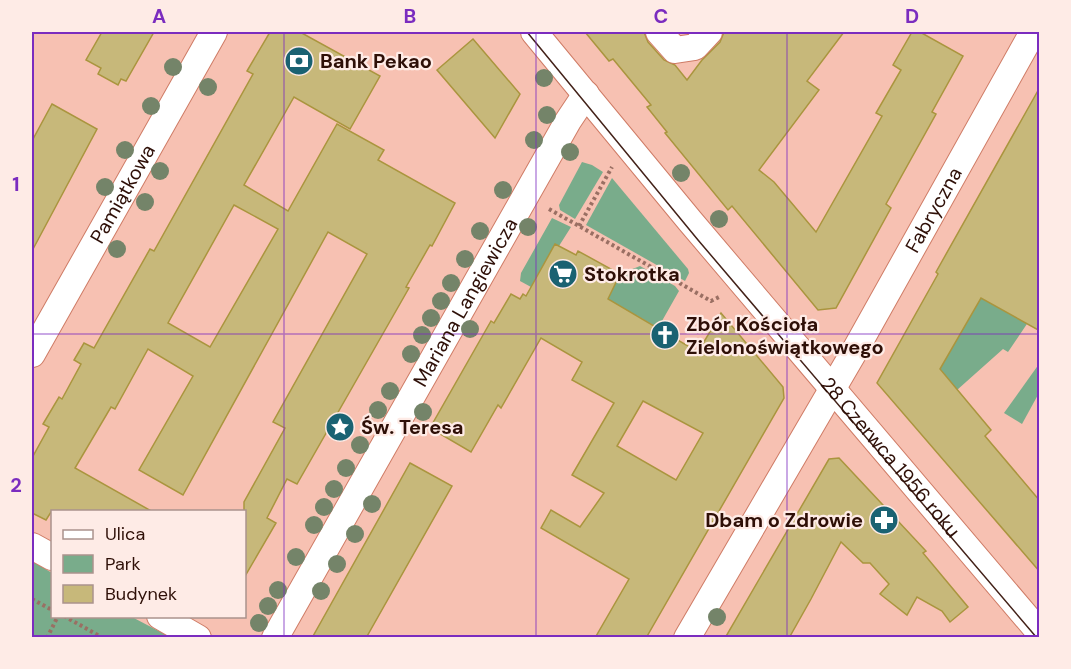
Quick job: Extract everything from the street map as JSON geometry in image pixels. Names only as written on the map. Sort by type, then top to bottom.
[{"type":"street","name":"Pamiątkowa","points":[[32,354],[214,32]]},
{"type":"street","name":"28 Czerwca 1956 roku","points":[[534,32],[832,390],[1040,633]]},
{"type":"street","points":[[659,32],[675,50],[695,47],[709,32]]},
{"type":"street","name":"Fabryczna","points":[[687,638],[832,390],[1032,32]]},
{"type":"street","name":"Mariana Langiewicza","points":[[275,638],[568,121],[586,94]]},
{"type":"street","points":[[32,546],[51,556]]},
{"type":"street","points":[[163,618],[198,638]]},
{"type":"path","points":[[579,226],[612,167]]},
{"type":"path","points":[[549,209],[711,302],[719,297]]},
{"type":"path","points":[[32,598],[51,609]]},
{"type":"path","points":[[47,638],[57,618]]},
{"type":"path","points":[[68,618],[103,638]]},
{"type":"green space","points":[[582,162],[603,172],[575,219],[560,210],[559,205]]},
{"type":"green space","points":[[612,178],[688,269],[689,273],[685,281],[586,225]]},
{"type":"green space","points":[[552,218],[571,227],[559,246],[555,244],[531,287],[520,281],[521,273]]},
{"type":"green space","points":[[640,266],[675,286],[679,291],[658,328],[636,315],[630,326],[602,310],[620,274]]},
{"type":"green space","points":[[1039,286],[1039,306],[1008,352],[1003,349],[957,390],[935,377],[981,298],[1020,320]]},
{"type":"green space","points":[[1039,364],[1039,393],[1022,424],[1004,413]]},
{"type":"green space","points":[[32,561],[51,572],[51,618],[134,618],[170,637],[32,637]]},
{"type":"building","points":[[102,32],[154,32],[126,81],[121,79],[118,85],[98,74],[101,68],[86,60]]},
{"type":"building","points":[[270,32],[300,32],[380,76],[350,129],[294,97],[244,185],[288,211],[337,124],[384,150],[378,160],[455,203],[297,484],[287,479],[267,518],[276,523],[246,575],[244,502],[285,428],[273,422],[367,254],[328,232],[183,495],[139,470],[193,376],[148,349],[115,409],[111,407],[75,468],[149,510],[51,510],[46,520],[32,513],[32,458],[49,427],[43,424],[59,397],[62,399],[81,364],[74,360],[84,343],[94,348],[150,249],[154,251],[253,74],[247,71]],"holes":[[[234,205],[278,229],[210,347],[168,323]]]},
{"type":"building","points":[[585,32],[644,32],[648,42],[664,60],[675,65],[687,80],[720,42],[724,32],[844,32],[807,81],[819,90],[759,170],[774,182],[816,232],[882,116],[876,113],[901,70],[893,65],[912,32],[920,32],[963,56],[932,112],[936,114],[886,204],[891,208],[836,308],[818,310],[732,206],[728,210],[665,133],[667,132],[647,107],[651,105],[613,59],[609,61]]},
{"type":"building","points":[[473,39],[520,94],[495,138],[437,70]]},
{"type":"building","points":[[1040,87],[1040,331],[981,298],[940,369],[991,430],[985,436],[1040,501],[1040,572],[877,383],[938,274],[936,272]]},
{"type":"building","points":[[52,104],[97,129],[32,251],[32,141]]},
{"type":"building","points":[[555,244],[576,255],[578,251],[620,274],[608,299],[698,352],[721,313],[783,387],[784,398],[646,638],[595,638],[629,579],[541,528],[551,510],[580,527],[604,493],[572,475],[614,403],[572,380],[582,362],[541,338],[501,408],[498,405],[471,452],[430,428],[491,321],[494,323],[511,294],[520,299],[523,294],[526,296]],"holes":[[[643,401],[703,433],[676,480],[617,446]]]},
{"type":"building","points":[[839,458],[926,551],[923,553],[968,607],[950,622],[942,611],[917,597],[907,615],[880,594],[889,584],[870,563],[863,563],[841,542],[789,638],[725,638],[829,459]]},
{"type":"building","points":[[410,463],[452,486],[366,638],[312,638]]},
{"type":"tram line","points":[[527,32],[698,240],[1037,638]]},
{"type":"place","name":"Bank Pekao","points":[[299,61]]},
{"type":"place","name":"Stokrotka","points":[[563,274]]},
{"type":"place","name":"Zbór Kościoła Zielonoświątkowego","points":[[665,335]]},
{"type":"place","name":"Św. Teresa","points":[[340,427]]},
{"type":"place","name":"Dbam o Zdrowie","points":[[884,520]]}]
